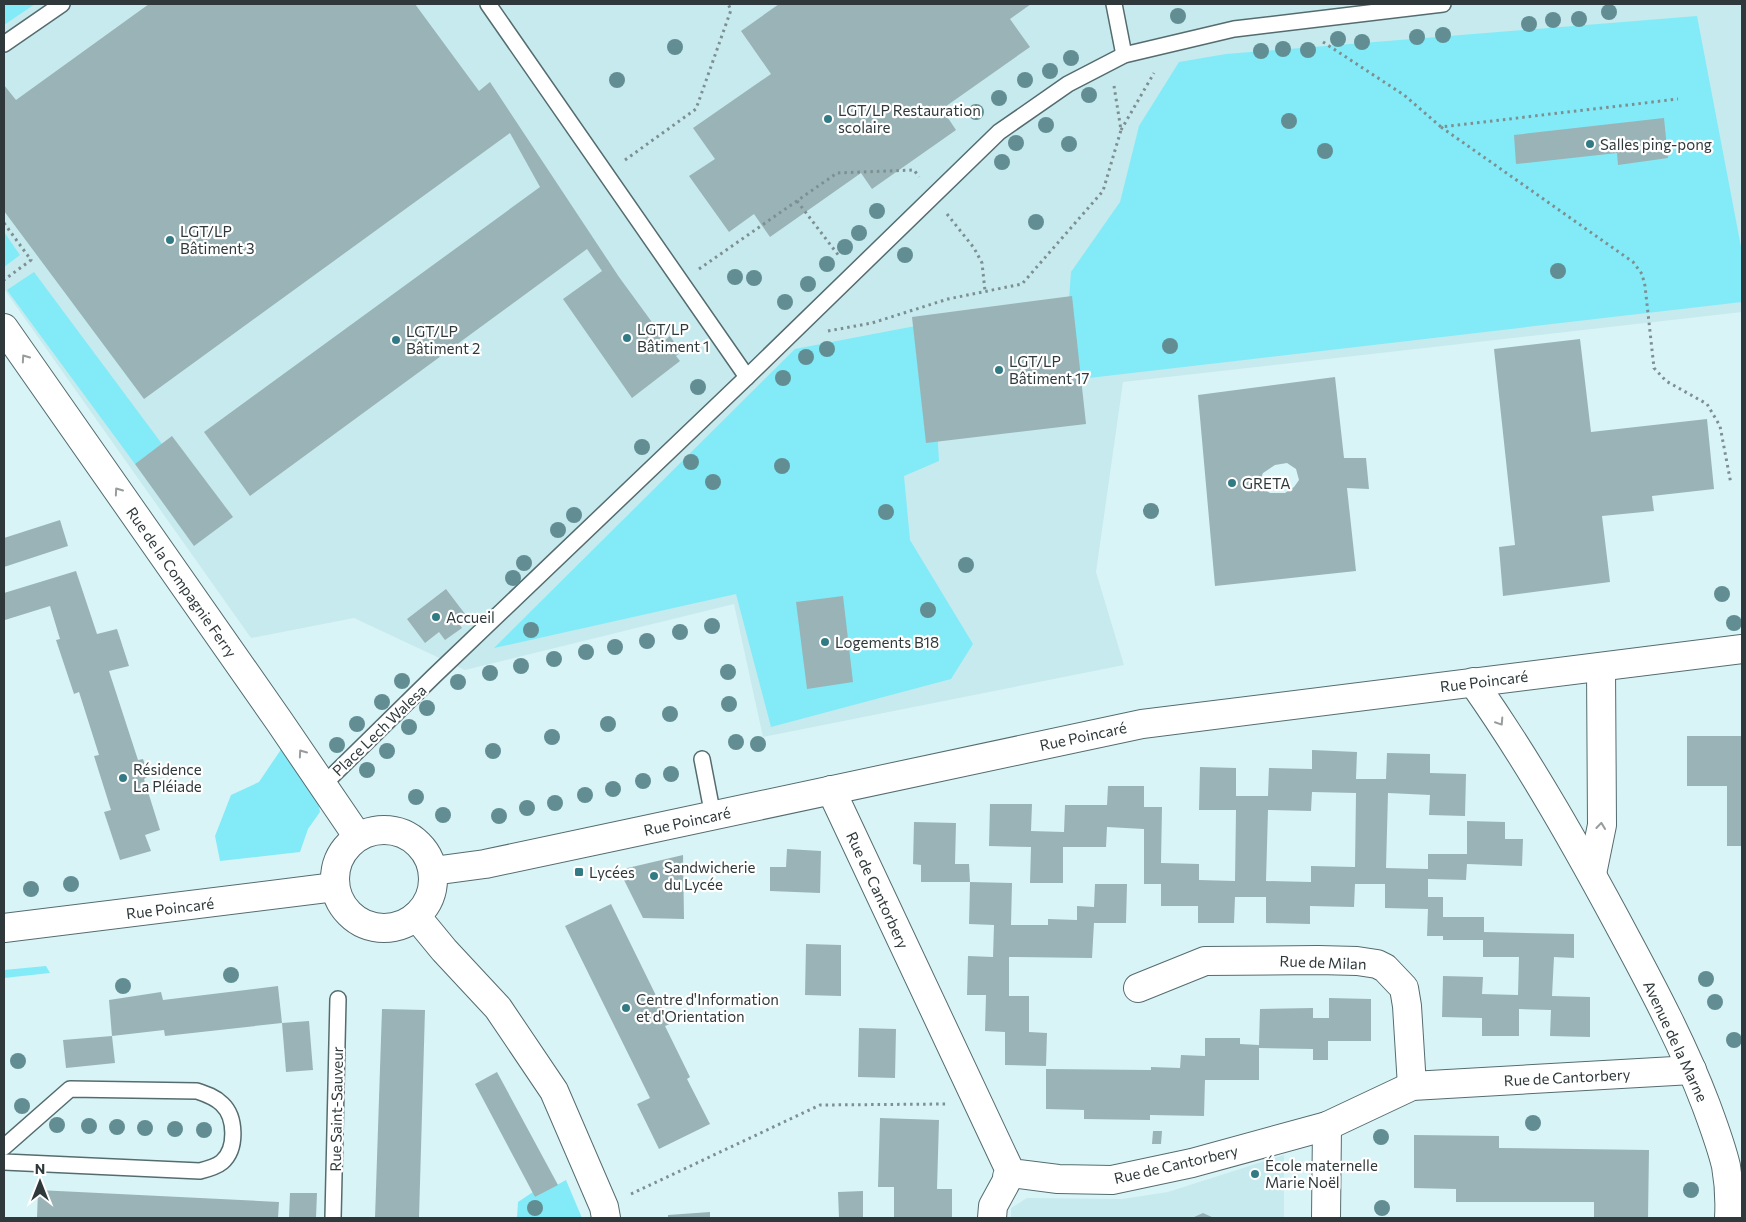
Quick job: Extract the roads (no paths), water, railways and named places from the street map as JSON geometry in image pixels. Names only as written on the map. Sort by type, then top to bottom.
[{"type":"street","name":"Rue de la Compagnie Ferry","points":[[4,328],[358,837]]},
{"type":"street","name":"Rue Poincaré","points":[[433,871],[485,864],[1142,724],[1742,648]]},
{"type":"street","points":[[1592,874],[1602,825],[1601,667]]},
{"type":"street","name":"Avenue de la Marne","points":[[1473,682],[1520,752],[1592,874],[1645,972],[1692,1070],[1726,1165],[1730,1198],[1730,1218]]},
{"type":"street","name":"Rue de Cantorbery","points":[[831,790],[979,1105],[1009,1175],[1058,1179],[1112,1180],[1192,1163],[1327,1126],[1412,1086],[1692,1070]]},
{"type":"street","points":[[389,830],[404,834],[418,843],[428,856],[433,871],[433,888],[427,904],[416,916],[404,924],[389,928],[374,927],[360,922],[349,913],[340,901],[335,887],[335,872],[347,846],[358,837],[373,831],[389,830]]},
{"type":"street","name":"Rue Poincaré","points":[[4,928],[335,887]]},
{"type":"street","points":[[416,916],[444,950],[498,1008],[554,1091],[605,1213]]},
{"type":"street","name":"Rue de Milan","points":[[1138,988],[1205,961],[1318,960],[1357,961],[1378,964],[1385,968],[1404,988],[1407,1006],[1412,1086]]},
{"type":"street","points":[[1326,1218],[1327,1126]]},
{"type":"street","points":[[992,1218],[993,1206],[1009,1175]]},
{"type":"lane","points":[[4,44],[62,4]]},
{"type":"lane","points":[[488,4],[747,377]]},
{"type":"lane","points":[[1114,4],[1117,59]]},
{"type":"lane","name":"Place Lech Walesa","points":[[323,785],[434,676],[786,340],[999,132],[1068,84],[1117,59],[1234,29],[1443,4]]},
{"type":"lane","points":[[702,759],[713,816]]},
{"type":"lane","name":"Rue Saint-Sauveur","points":[[333,1218],[338,999]]},
{"type":"lane","points":[[4,1147],[70,1089],[197,1091],[210,1096],[223,1105],[229,1114],[232,1130],[232,1146],[229,1155],[216,1166],[200,1171],[4,1162]]},
{"type":"place","name":"LGT/LP Restauration scolaire","points":[[828,119]]},
{"type":"place","name":"Salles ping-pong","points":[[1590,144]]},
{"type":"place","name":"LGT/LP Bâtiment 3","points":[[170,240]]},
{"type":"place","name":"LGT/LP Bâtiment 1","points":[[627,338]]},
{"type":"place","name":"LGT/LP Bâtiment 2","points":[[396,340]]},
{"type":"place","name":"LGT/LP Bâtiment 17","points":[[999,370]]},
{"type":"place","name":"GRETA","points":[[1232,483]]},
{"type":"place","name":"Accueil","points":[[436,617]]},
{"type":"place","name":"Logements B18","points":[[825,642]]},
{"type":"place","name":"Résidence La Pléiade","points":[[123,778]]},
{"type":"place","name":"Lycées","points":[[579,872]]},
{"type":"place","name":"Sandwicherie du Lycée","points":[[654,876]]},
{"type":"place","name":"Centre d'Information et d'Orientation","points":[[626,1008]]},
{"type":"place","name":"École maternelle Marie Noël","points":[[1255,1174]]}]
